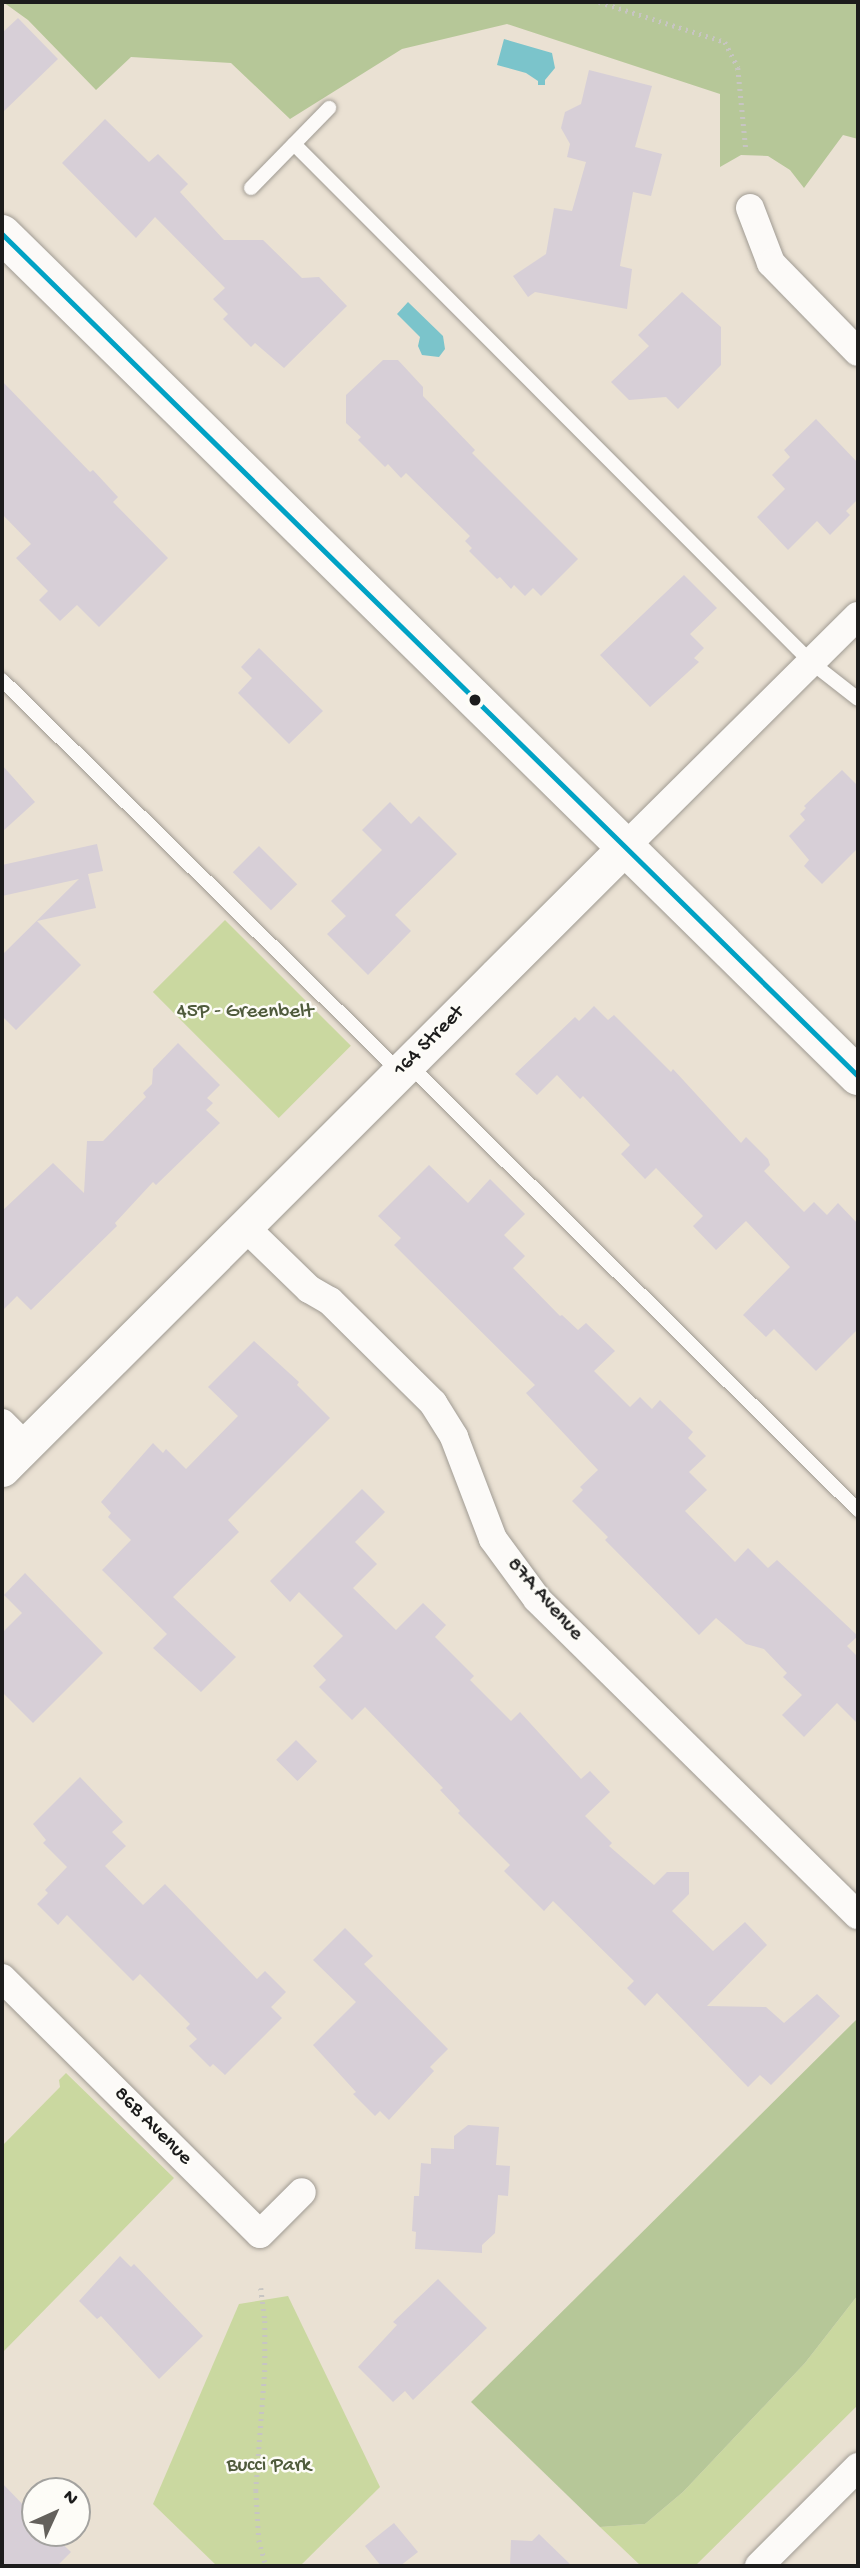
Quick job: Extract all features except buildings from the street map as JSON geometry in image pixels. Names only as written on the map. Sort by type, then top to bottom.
[{"type":"main road","points":[[2,234],[858,1076]]},
{"type":"street","points":[[750,208],[771,263],[858,352]]},
{"type":"street","name":"164 Street","points":[[10,1446],[245,1227],[858,616]]},
{"type":"street","name":"87A Avenue","points":[[245,1227],[309,1289],[330,1301],[433,1403],[454,1437],[493,1539],[537,1599],[858,1915]]},
{"type":"street","name":"86B Avenue","points":[[2,1978],[260,2234],[302,2192]]},
{"type":"street","points":[[759,2566],[858,2468]]},
{"type":"lane","points":[[251,188],[330,108]]},
{"type":"lane","points":[[294,144],[812,663],[858,699]]},
{"type":"lane","points":[[2,680],[858,1510]]},
{"type":"path","points":[[599,2],[725,42],[738,68],[746,150]]},
{"type":"path","points":[[261,2288],[265,2321],[265,2370],[257,2502],[259,2540],[266,2566]]},
{"type":"green space","points":[[3,2],[858,2],[858,139],[843,135],[804,188],[790,170],[768,156],[741,155],[720,167],[720,94],[507,24],[402,49],[290,119],[231,63],[131,57],[96,90],[28,20]]},
{"type":"green space","name":"45P - Greenbelt","points":[[225,920],[351,1046],[279,1118],[153,992]]},
{"type":"green space","points":[[858,2018],[858,2295],[805,2363],[683,2492],[645,2524],[600,2527],[471,2402]]},
{"type":"green space","points":[[66,2073],[174,2178],[3,2352],[2,2146],[60,2087],[59,2080]]},
{"type":"green space","points":[[858,2295],[858,2405],[695,2566],[641,2566],[600,2527],[645,2524],[683,2492],[805,2363]]},
{"type":"green space","name":"Bucci Park","points":[[288,2296],[380,2487],[300,2566],[217,2566],[153,2504],[239,2304]]},
{"type":"water","points":[[504,39],[552,53],[555,68],[545,80],[545,85],[538,85],[538,81],[526,73],[497,65]]},
{"type":"water","points":[[408,302],[443,336],[445,349],[439,357],[422,355],[418,346],[420,337],[397,314]]},
{"type":"transit line","points":[[2,234],[858,1076]]}]
